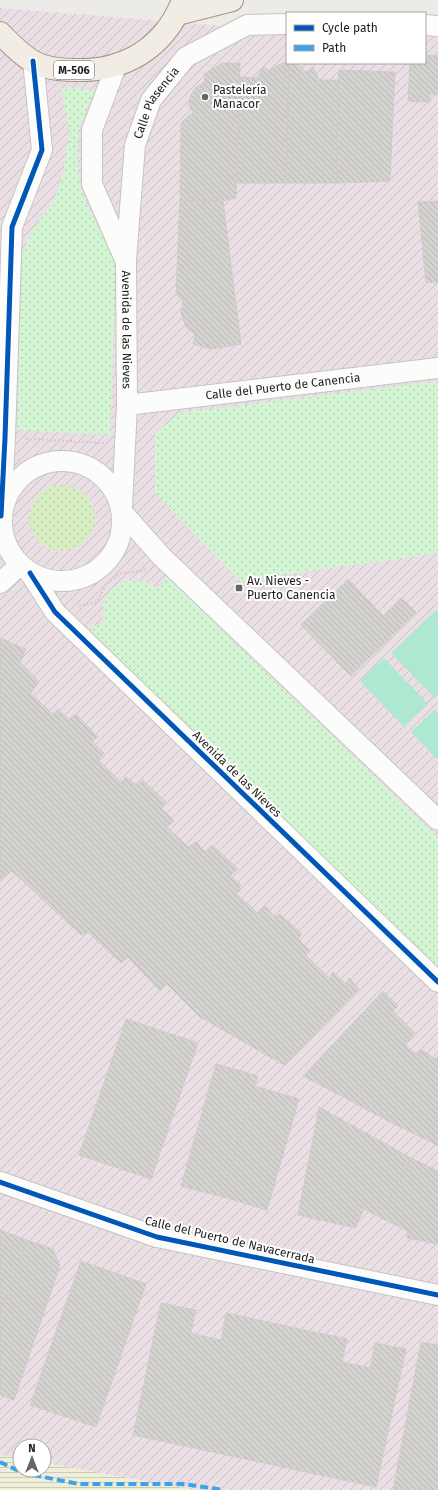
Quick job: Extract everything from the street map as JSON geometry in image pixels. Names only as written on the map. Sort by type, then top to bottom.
[{"type":"main road","name":"M-506","points":[[0,33],[15,49],[33,61],[49,67],[65,70],[90,71],[116,66],[135,58],[152,46],[166,31],[180,7],[232,0]]},
{"type":"street","name":"Calle Plasencia","points":[[126,262],[135,145],[150,100],[186,57],[247,25],[286,24]]},
{"type":"street","points":[[426,25],[438,26]]},
{"type":"street","points":[[1,516],[6,499],[14,484],[28,471],[43,464],[61,460],[79,463],[95,470],[108,482],[118,496],[122,510],[122,530],[117,547],[108,561],[95,572],[80,579],[63,582],[46,580],[25,569],[9,551],[3,534],[1,516],[12,227],[42,150],[33,61]]},
{"type":"street","name":"Avenida de las Nieves","points":[[116,66],[92,130],[92,184],[126,262],[127,405],[122,510]]},
{"type":"street","name":"Calle del Puerto de Canencia","points":[[127,405],[438,368]]},
{"type":"street","points":[[122,510],[162,558],[438,820]]},
{"type":"street","name":"Avenida de las Nieves","points":[[25,569],[55,612],[438,982]]},
{"type":"street","points":[[0,584],[25,569]]},
{"type":"street","name":"Calle del Puerto de Navacerrada","points":[[0,1182],[157,1237],[438,1295]]},
{"type":"path","points":[[5,438],[125,444]]},
{"type":"path","points":[[55,612],[97,602],[106,584],[121,573],[142,570],[162,558]]},
{"type":"shaded area","points":[[0,8],[286,31],[286,64],[426,64],[426,36],[438,37],[438,1490],[196,1490],[52,1464],[52,1438],[12,1438],[12,1457],[0,1455]]},
{"type":"green space","points":[[61,88],[95,90],[78,131],[78,175],[85,202],[105,238],[116,268],[110,435],[17,430],[22,254],[32,231],[54,200],[63,173],[70,132]]},
{"type":"green space","points":[[438,381],[438,553],[240,581],[155,493],[155,434],[179,413]]},
{"type":"green space","points":[[62,485],[75,487],[90,500],[93,505],[95,518],[93,531],[80,546],[75,549],[62,551],[49,549],[34,536],[31,531],[29,518],[31,505],[44,490],[49,487]]},
{"type":"green space","points":[[167,577],[438,838],[438,968],[95,636],[90,626],[104,624],[103,611],[105,600],[117,585],[126,581],[136,581],[147,583],[158,589]]},
{"type":"green space","points":[[436,610],[438,612],[438,695],[435,698],[391,653]]},
{"type":"green space","points":[[384,658],[428,704],[404,727],[360,681]]},
{"type":"green space","points":[[434,710],[438,714],[438,760],[411,732]]},
{"type":"green space","points":[[0,1455],[12,1457],[12,1478],[52,1478],[52,1464],[196,1490],[0,1490]]},
{"type":"building","points":[[426,55],[438,56],[438,95],[430,94],[430,102],[408,101],[410,64],[426,64]]},
{"type":"building","points":[[286,62],[286,64],[289,64],[286,183],[237,183],[240,77],[257,78],[263,67],[270,71],[278,65]]},
{"type":"building","points":[[223,63],[240,63],[236,198],[223,201],[180,201],[181,123],[193,112],[189,105],[190,97],[195,88],[205,82],[204,74]]},
{"type":"building","points":[[289,64],[294,64],[299,65],[306,72],[313,67],[319,80],[338,80],[337,183],[286,183]]},
{"type":"building","points":[[339,70],[395,72],[390,181],[337,183]]},
{"type":"building","points":[[180,201],[223,201],[241,344],[212,349],[193,344],[196,335],[186,327],[181,313],[183,301],[176,294]]},
{"type":"building","points":[[438,201],[438,282],[426,283],[418,202]]},
{"type":"building","points":[[348,579],[383,616],[401,598],[416,612],[351,676],[301,625]]},
{"type":"building","points":[[0,638],[26,649],[20,662],[39,682],[30,693],[53,714],[58,709],[69,719],[76,714],[98,737],[92,741],[104,753],[98,760],[121,782],[126,777],[137,785],[143,780],[167,803],[161,808],[174,821],[167,827],[188,847],[196,842],[205,852],[212,845],[238,869],[230,876],[241,885],[237,894],[257,913],[265,906],[275,917],[280,914],[302,934],[298,939],[310,951],[306,955],[329,978],[333,972],[346,984],[349,978],[359,989],[284,1065],[200,1017],[167,984],[160,991],[128,957],[121,963],[88,932],[81,935],[12,871],[0,881]]},
{"type":"building","points":[[383,991],[398,1006],[393,1011],[415,1033],[351,1101],[303,1076]]},
{"type":"building","points":[[126,1019],[198,1043],[151,1179],[79,1155]]},
{"type":"building","points":[[404,1044],[416,1054],[422,1050],[435,1059],[438,1056],[438,1068],[386,1120],[351,1101]]},
{"type":"building","points":[[216,1064],[258,1076],[223,1197],[181,1186]]},
{"type":"building","points":[[438,1068],[438,1115],[425,1139],[386,1120]]},
{"type":"building","points":[[255,1086],[299,1099],[267,1210],[223,1197]]},
{"type":"building","points":[[319,1107],[411,1158],[379,1217],[364,1209],[355,1228],[298,1215]]},
{"type":"building","points":[[438,1115],[438,1146],[425,1139]]},
{"type":"building","points":[[411,1158],[438,1171],[438,1244],[407,1238],[408,1231],[379,1217]]},
{"type":"building","points":[[0,1230],[27,1240],[0,1316]]},
{"type":"building","points":[[27,1240],[53,1249],[60,1266],[14,1400],[0,1395],[0,1316]]},
{"type":"building","points":[[81,1261],[146,1284],[96,1427],[30,1405]]},
{"type":"building","points":[[161,1303],[196,1310],[191,1333],[221,1340],[226,1313],[347,1339],[342,1362],[370,1368],[375,1343],[406,1349],[376,1487],[133,1435]]},
{"type":"building","points":[[421,1342],[438,1345],[438,1490],[393,1490]]},
{"type":"marked path","points":[[0,1462],[23,1473],[79,1484],[184,1484],[224,1490]]},
{"type":"cycle path","points":[[1,516],[12,227],[42,150],[33,61]]},
{"type":"cycle path","points":[[30,573],[55,612],[438,982]]},
{"type":"cycle path","points":[[0,1182],[157,1237],[438,1295]]},
{"type":"place","name":"Pastelería Manacor","points":[[205,97]]},
{"type":"place","name":"Av. Nieves - Puerto Canencia","points":[[239,588]]}]
